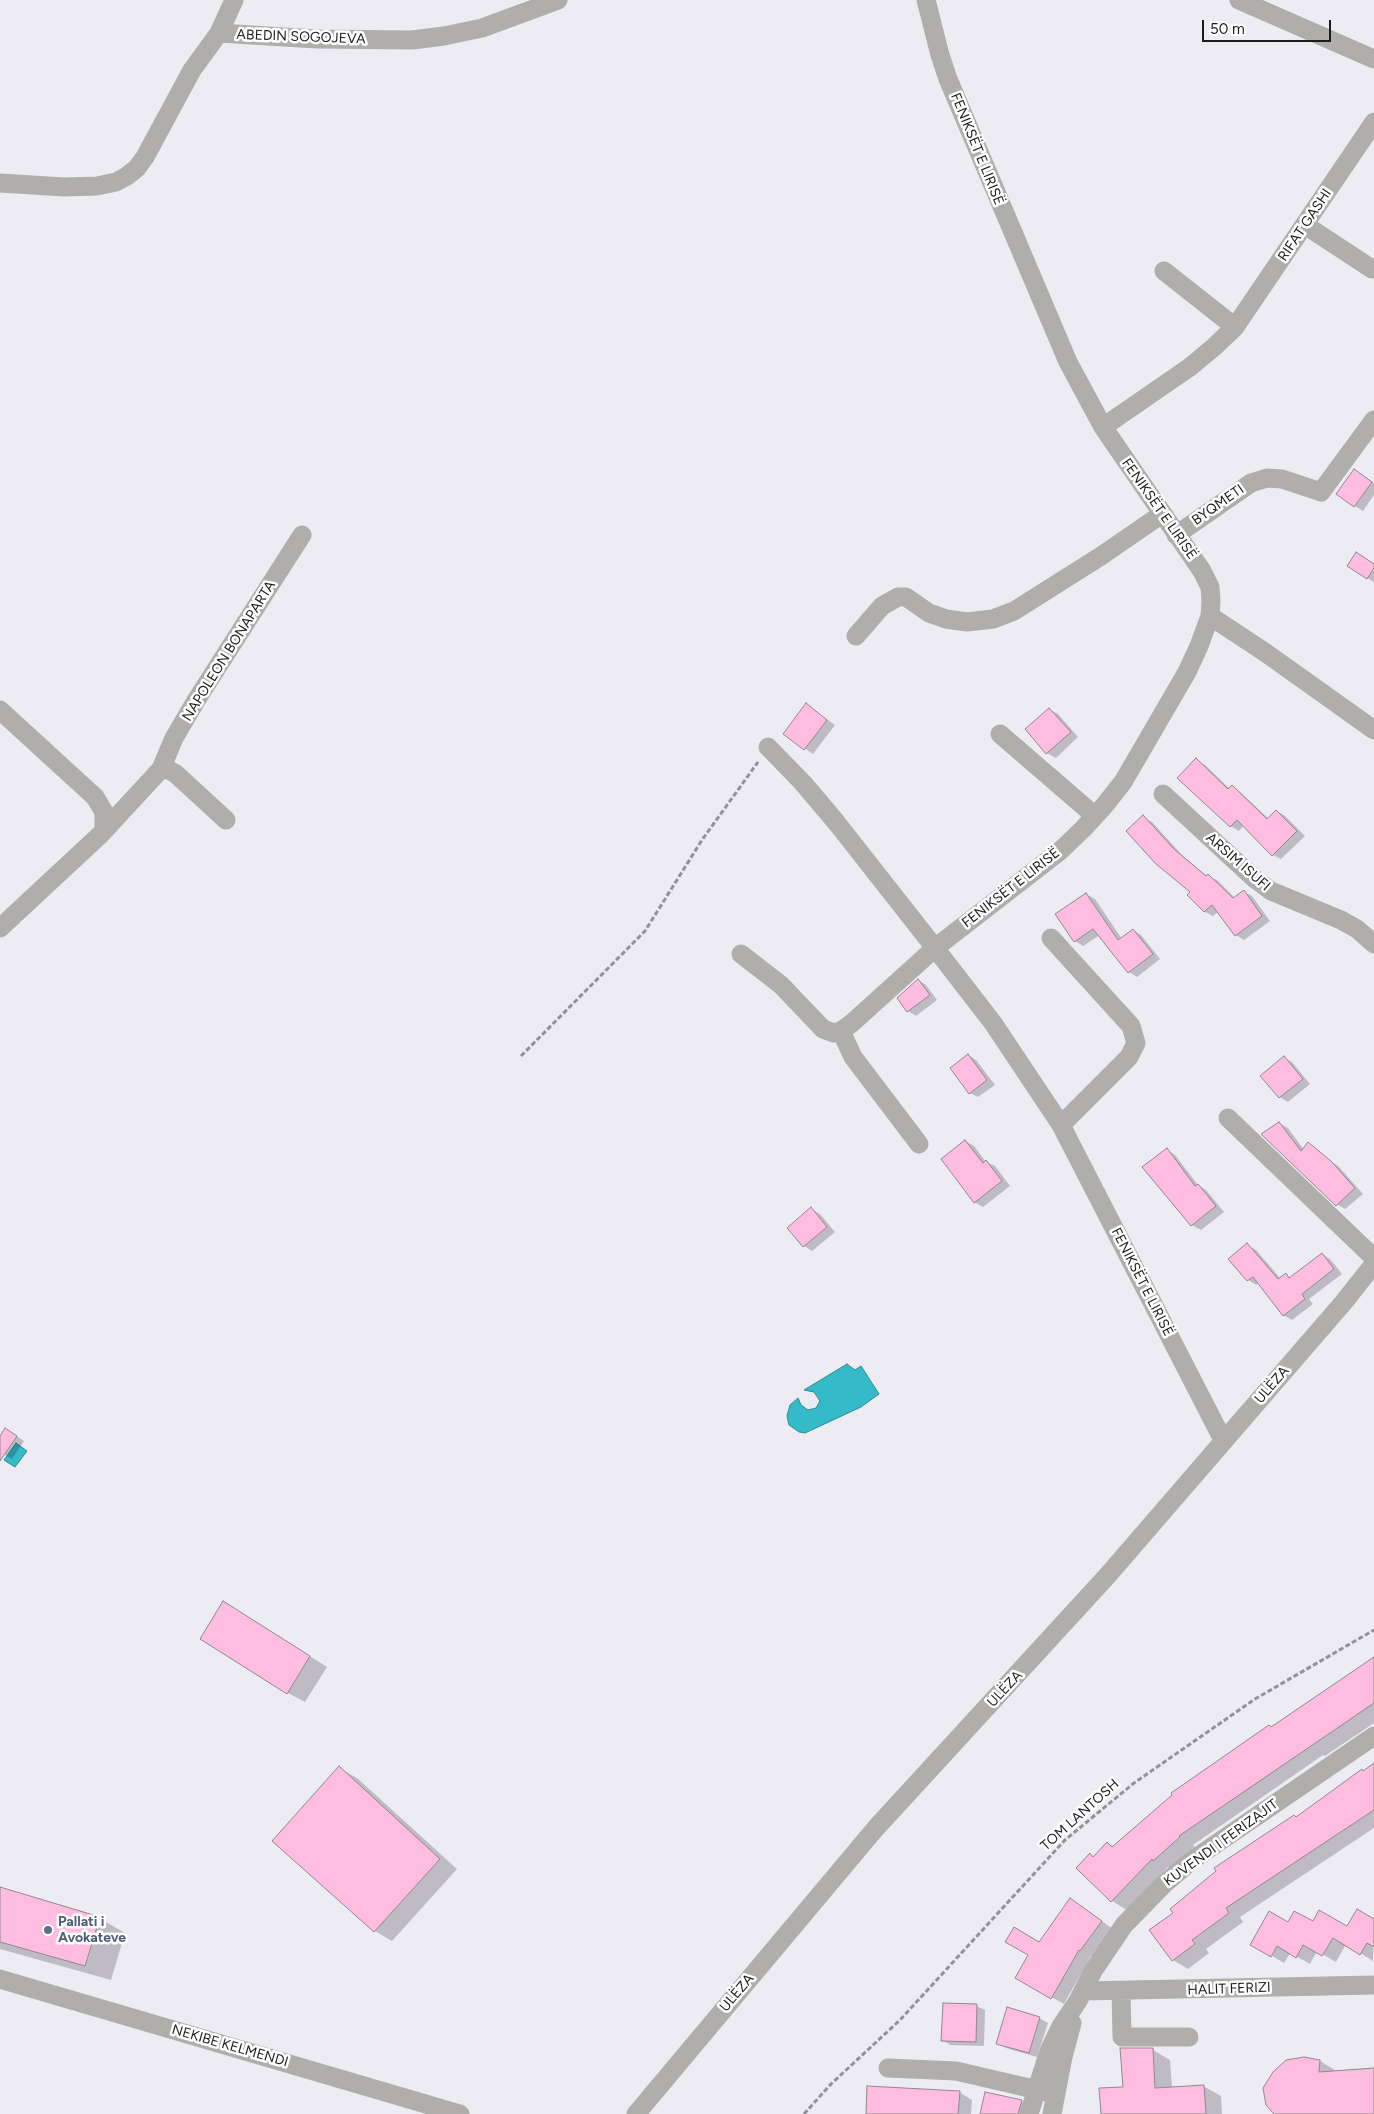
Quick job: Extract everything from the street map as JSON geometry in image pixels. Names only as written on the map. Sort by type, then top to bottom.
[{"type":"street","points":[[219,33],[234,0]]},
{"type":"street","name":"ABEDIN SOGOJEVA","points":[[0,183],[64,187],[97,186],[116,182],[127,176],[145,158],[192,70],[219,33],[317,39],[420,39],[482,28],[558,0]]},
{"type":"street","name":"FENIKSËT E LIRISË","points":[[926,0],[948,79],[999,204],[1068,362],[1103,427],[1202,571],[1210,587],[1210,616],[1199,646],[1165,713],[1123,782],[1095,816],[1060,851],[935,948]]},
{"type":"street","points":[[1239,0],[1374,59]]},
{"type":"street","name":"RIFAT GASHI","points":[[1103,427],[1190,367],[1235,326],[1374,122]]},
{"type":"street","points":[[1305,225],[1372,269]]},
{"type":"street","points":[[1164,271],[1235,326]]},
{"type":"street","name":"BYQMETI","points":[[1176,535],[1251,483],[1267,478],[1282,479],[1321,492],[1374,420]]},
{"type":"street","points":[[856,636],[882,606],[898,597],[906,597],[929,614],[946,619],[975,621],[993,619],[1014,611],[1101,556],[1162,514]]},
{"type":"street","name":"NAPOLEON BONAPARTA","points":[[0,928],[100,835],[104,828],[161,769],[174,738],[197,699],[302,535]]},
{"type":"street","points":[[1210,616],[1266,653],[1374,730]]},
{"type":"street","points":[[0,710],[94,797],[104,812],[104,828]]},
{"type":"street","points":[[1000,734],[1095,816]]},
{"type":"street","name":"FENIKSËT E LIRISË","points":[[768,747],[803,783],[836,822],[935,948],[993,1023],[1061,1125],[1223,1440]]},
{"type":"street","points":[[161,769],[176,774],[226,820]]},
{"type":"street","name":"ARSIM ISUFI","points":[[1163,794],[1260,883],[1289,899],[1341,920],[1357,929],[1374,944]]},
{"type":"street","points":[[1052,938],[1131,1026],[1136,1043],[1129,1057],[1061,1125]]},
{"type":"street","points":[[740,954],[781,984],[823,1029],[834,1033],[841,1031],[935,948]]},
{"type":"street","points":[[841,1031],[853,1057],[918,1144]]},
{"type":"street","points":[[1228,1118],[1374,1258]]},
{"type":"street","name":"ULËZA","points":[[636,2114],[875,1829],[1108,1576],[1223,1440],[1331,1317],[1374,1264]]},
{"type":"street","name":"KUVENDI I FERIZAJIT","points":[[1081,1996],[1093,1971],[1124,1924],[1164,1884],[1191,1862],[1374,1736]]},
{"type":"street","name":"NEKIBE KELMENDI","points":[[0,1979],[460,2114]]},
{"type":"street","name":"HALIT FERIZI","points":[[1081,1996],[1120,1991],[1374,1985]]},
{"type":"street","points":[[1120,1991],[1122,2037],[1189,2036]]},
{"type":"street","points":[[1029,2114],[1035,2090],[1049,2051],[1061,2026],[1081,1996]]},
{"type":"street","points":[[1052,2114],[1055,2094],[1081,1996]]},
{"type":"street","points":[[888,2068],[956,2071],[1055,2094]]},
{"type":"path","points":[[521,1056],[646,931],[702,840],[768,747]]},
{"type":"path","name":"TOM LANTOSH","points":[[804,2114],[831,2084],[900,2020],[1065,1840],[1134,1783],[1255,1699],[1374,1630]]},
{"type":"water","points":[[847,1364],[855,1370],[861,1366],[879,1394],[861,1407],[805,1433],[799,1432],[789,1425],[787,1416],[790,1405],[798,1398],[801,1405],[808,1410],[816,1408],[820,1401],[814,1392],[804,1390]]},
{"type":"water","points":[[16,1443],[27,1451],[15,1467],[4,1460]]},
{"type":"building","points":[[1354,469],[1372,482],[1354,507],[1336,494]]},
{"type":"building","points":[[1356,552],[1374,564],[1374,568],[1367,579],[1347,566]]},
{"type":"building","points":[[806,703],[827,720],[804,750],[783,734]]},
{"type":"building","points":[[1049,708],[1071,732],[1046,754],[1025,729]]},
{"type":"building","points":[[1196,758],[1228,789],[1232,785],[1267,819],[1276,810],[1297,831],[1272,856],[1237,820],[1230,827],[1177,778]]},
{"type":"building","points":[[1143,815],[1174,849],[1206,876],[1208,874],[1233,898],[1244,890],[1262,916],[1235,936],[1212,905],[1204,912],[1187,895],[1190,892],[1156,864],[1126,831]]},
{"type":"building","points":[[1086,893],[1118,940],[1133,929],[1153,954],[1128,973],[1093,929],[1074,942],[1055,914]]},
{"type":"building","points":[[918,979],[930,995],[907,1012],[897,998]]},
{"type":"building","points":[[968,1054],[987,1080],[969,1094],[950,1068]]},
{"type":"building","points":[[1284,1056],[1303,1079],[1279,1098],[1260,1076]]},
{"type":"building","points":[[1279,1122],[1301,1151],[1308,1142],[1331,1161],[1355,1188],[1336,1206],[1261,1134]]},
{"type":"building","points":[[965,1140],[983,1163],[986,1160],[1002,1181],[974,1203],[941,1159]]},
{"type":"building","points":[[1167,1148],[1195,1186],[1198,1184],[1216,1206],[1191,1226],[1142,1167]]},
{"type":"building","points":[[811,1207],[827,1227],[803,1247],[787,1228]]},
{"type":"building","points":[[1247,1243],[1278,1279],[1286,1273],[1289,1278],[1322,1253],[1334,1269],[1302,1294],[1305,1299],[1283,1316],[1253,1277],[1247,1281],[1228,1259]]},
{"type":"building","points":[[5,1428],[17,1436],[0,1461],[0,1436]]},
{"type":"building","points":[[223,1601],[310,1656],[287,1694],[200,1639]]},
{"type":"building","points":[[1374,1657],[1374,1703],[1179,1836],[1153,1861],[1152,1859],[1111,1902],[1076,1868],[1090,1853],[1093,1857],[1107,1842],[1112,1847],[1172,1795],[1171,1793],[1269,1725],[1271,1727]]},
{"type":"building","points":[[1374,1763],[1374,1810],[1226,1908],[1229,1913],[1192,1940],[1195,1944],[1172,1961],[1149,1930],[1173,1913],[1170,1909],[1216,1871],[1214,1868],[1294,1815],[1296,1817],[1362,1769],[1363,1771]]},
{"type":"building","points":[[339,1766],[440,1859],[374,1932],[272,1841]]},
{"type":"building","name":"Pallati i Avokateve","points":[[0,1887],[100,1917],[85,1966],[0,1942]]},
{"type":"building","points":[[1070,1898],[1102,1921],[1079,1950],[1051,1999],[1015,1978],[1028,1955],[1005,1942],[1014,1927],[1039,1942]]},
{"type":"building","points":[[1357,1909],[1374,1919],[1374,1947],[1367,1943],[1360,1955],[1333,1938],[1322,1956],[1303,1945],[1296,1958],[1277,1946],[1271,1957],[1250,1945],[1269,1911],[1288,1922],[1294,1911],[1313,1921],[1319,1910],[1347,1926]]},
{"type":"building","points":[[943,2003],[977,2004],[976,2042],[941,2041]]},
{"type":"building","points":[[1007,2007],[1040,2017],[1029,2053],[996,2044]]},
{"type":"building","points":[[1120,2048],[1153,2048],[1155,2088],[1204,2085],[1206,2114],[1101,2114],[1099,2088],[1123,2087]]},
{"type":"building","points":[[1304,2057],[1320,2060],[1319,2072],[1374,2068],[1374,2114],[1274,2114],[1266,2105],[1263,2088],[1273,2072],[1286,2060]]},
{"type":"building","points":[[867,2086],[960,2091],[958,2114],[866,2114]]},
{"type":"building","points":[[985,2092],[1022,2100],[1018,2114],[980,2114]]},
{"type":"place","name":"Pallati i Avokateve","points":[[48,1930]]}]
